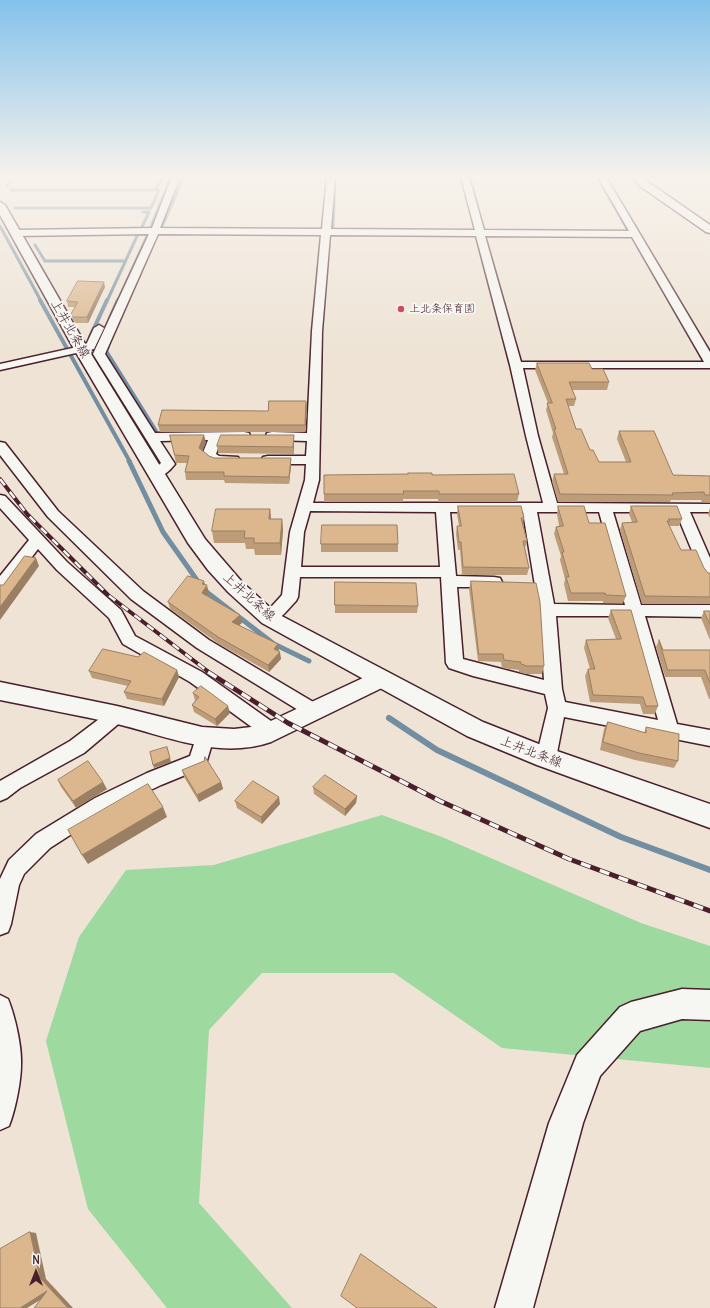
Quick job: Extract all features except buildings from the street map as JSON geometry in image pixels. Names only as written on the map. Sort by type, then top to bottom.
[{"type":"main road","name":"上井北条線","points":[[19,238],[91,349],[156,474],[198,543],[235,587],[269,618],[475,729],[546,758],[710,816]]},
{"type":"main road","points":[[0,691],[117,715],[205,737],[234,739],[264,735],[380,679]]},
{"type":"main road","points":[[514,1308],[566,1122],[588,1066],[631,1018],[682,1004],[710,1005]]},
{"type":"street","points":[[137,247],[144,238]]},
{"type":"street","points":[[91,349],[146,238]]},
{"type":"street","points":[[269,618],[290,597],[296,532],[312,480],[317,331],[325,238]]},
{"type":"street","points":[[481,238],[516,365],[532,436],[551,507]]},
{"type":"street","points":[[516,365],[710,363],[637,238]]},
{"type":"street","points":[[91,349],[104,318]]},
{"type":"street","points":[[0,366],[91,349],[99,354],[168,464],[156,474]]},
{"type":"street","points":[[216,436],[209,455],[216,460],[313,460]]},
{"type":"street","points":[[150,437],[314,437]]},
{"type":"street","points":[[0,446],[53,514],[136,595],[203,644],[314,712]]},
{"type":"street","points":[[0,499],[62,566],[115,614],[129,640],[196,677],[272,731]]},
{"type":"street","points":[[304,507],[710,508]]},
{"type":"street","points":[[443,508],[455,663],[553,689]]},
{"type":"street","points":[[529,508],[547,610],[553,689],[557,708],[546,758]]},
{"type":"street","points":[[605,508],[670,730]]},
{"type":"street","points":[[681,508],[710,575]]},
{"type":"street","points":[[0,587],[37,540]]},
{"type":"street","points":[[293,572],[448,577],[511,582]]},
{"type":"street","points":[[526,583],[542,583]]},
{"type":"street","points":[[547,610],[710,611]]},
{"type":"street","points":[[557,708],[710,738]]},
{"type":"street","points":[[0,792],[12,782],[78,747],[117,715]]},
{"type":"street","points":[[0,924],[8,885],[16,867],[43,841],[102,804],[154,779],[198,761],[205,737]]},
{"type":"street","points":[[0,1007],[4,1021],[8,1065],[0,1117]]},
{"type":"green space","points":[[382,815],[442,837],[641,923],[710,946],[710,1068],[502,1048],[394,973],[262,973],[209,1030],[199,1203],[292,1308],[167,1308],[88,1209],[46,1041],[79,937],[126,870],[214,865]]},
{"type":"waterway","points":[[7,238],[41,301]]},
{"type":"waterway","points":[[107,301],[136,238]]},
{"type":"waterway","points":[[118,301],[146,238]]},
{"type":"waterway","points":[[35,245],[45,261],[125,261]]},
{"type":"waterway","points":[[40,300],[130,462]]},
{"type":"waterway","points":[[90,337],[107,300]]},
{"type":"waterway","points":[[110,318],[118,300]]},
{"type":"waterway","points":[[108,346],[106,351],[156,431]]},
{"type":"waterway","points":[[148,442],[160,462]]},
{"type":"waterway","points":[[129,461],[163,532],[199,583]]},
{"type":"waterway","points":[[204,590],[274,644],[309,661]]},
{"type":"waterway","points":[[389,718],[437,750],[621,837],[710,870]]},
{"type":"railway","points":[[0,479],[27,514],[108,595],[210,673]]},
{"type":"railway","points":[[208,672],[288,723],[440,801],[569,859],[710,911]]},
{"type":"place","name":"上北条保育園","points":[[401,309]]}]
